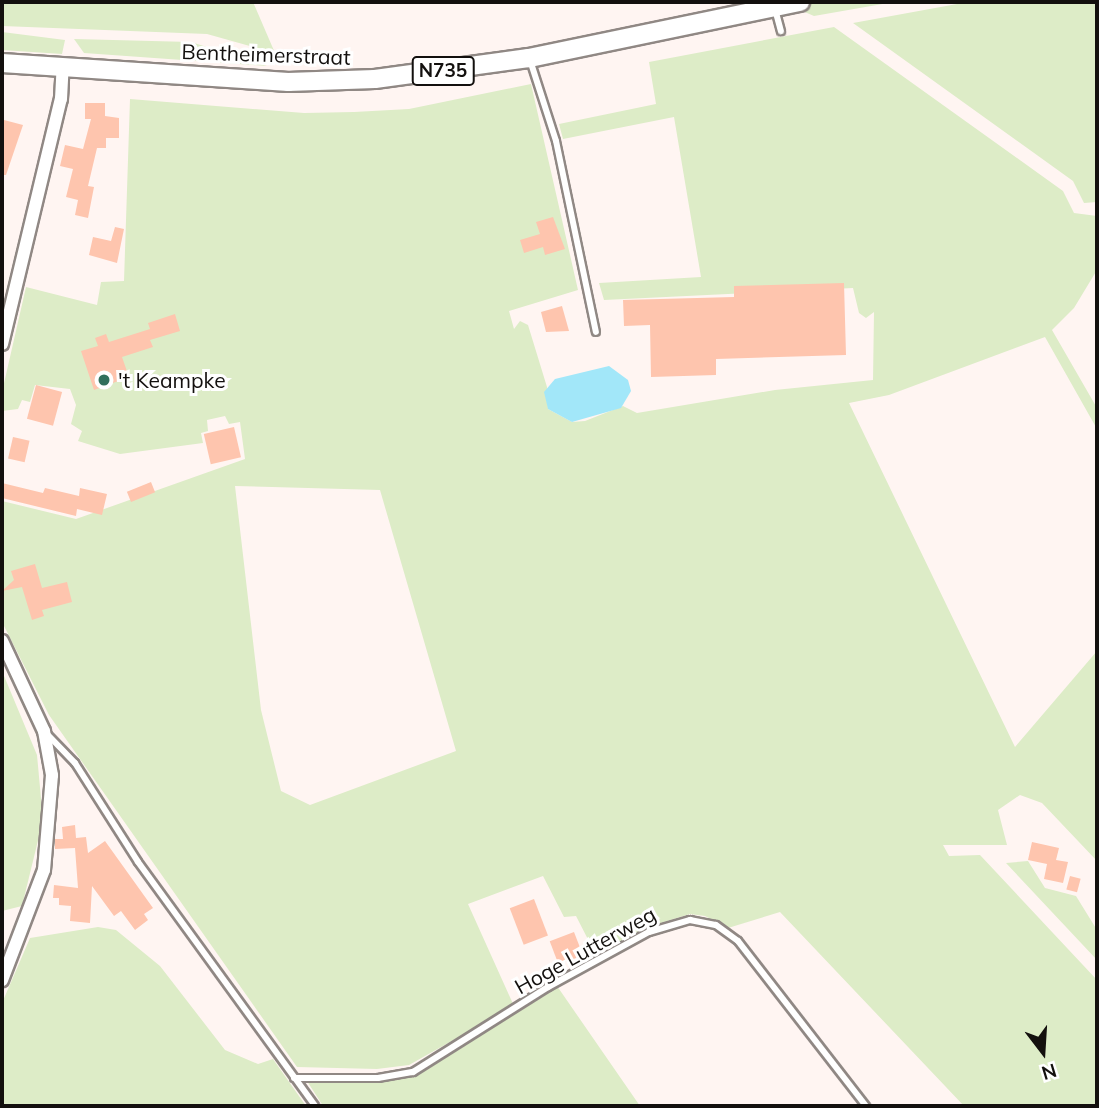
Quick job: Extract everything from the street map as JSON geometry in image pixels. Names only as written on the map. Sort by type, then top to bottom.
[{"type":"main road","name":"Bentheimerstraat","points":[[2,63],[288,82],[375,79],[529,58],[778,3],[800,2]]},
{"type":"street","points":[[2,344],[61,99],[63,65]]},
{"type":"street","points":[[2,641],[44,731],[52,775],[50,837],[31,912],[2,980]]},
{"type":"lane","points":[[778,3],[781,31]]},
{"type":"lane","points":[[529,58],[556,141],[596,332]]},
{"type":"lane","points":[[44,731],[75,763],[138,862],[315,1106]]},
{"type":"lane","name":"Hoge Lutterweg","points":[[294,1078],[378,1078],[413,1072],[548,987],[649,932],[690,920],[716,925],[738,941],[866,1106]]},
{"type":"green space","points":[[2,2],[253,2],[275,53],[207,34],[2,26]]},
{"type":"green space","points":[[820,2],[894,2],[814,16],[800,10],[801,5]]},
{"type":"green space","points":[[968,2],[1097,2],[1097,202],[1084,203],[1073,181],[853,23]]},
{"type":"green space","points":[[834,27],[1063,191],[1074,213],[1097,216],[1097,270],[1074,308],[1052,330],[1097,408],[1097,429],[1045,337],[889,395],[849,403],[1015,747],[1097,651],[1097,861],[1042,803],[1020,795],[998,810],[1007,845],[943,845],[949,856],[980,855],[1097,980],[1097,1106],[964,1106],[780,912],[728,928],[705,916],[690,914],[648,927],[596,955],[576,916],[564,917],[543,876],[468,904],[514,1006],[409,1065],[377,1069],[297,1067],[49,715],[2,622],[2,501],[76,519],[245,459],[240,422],[229,424],[225,416],[207,420],[208,431],[201,433],[203,443],[120,454],[78,441],[82,431],[71,424],[76,405],[70,389],[35,385],[30,402],[22,400],[18,409],[2,411],[2,392],[26,287],[97,305],[101,282],[124,281],[130,99],[304,113],[354,112],[409,109],[531,84],[578,290],[509,311],[514,329],[520,321],[528,325],[547,387],[548,409],[572,422],[585,421],[623,406],[637,413],[775,390],[873,380],[874,312],[866,318],[859,313],[853,288],[604,300],[599,283],[701,277],[674,117],[563,139],[559,124],[656,104],[649,62]],"holes":[[[235,486],[380,490],[456,751],[310,805],[281,791],[261,710]]]},
{"type":"green space","points":[[2,32],[65,40],[62,54],[2,50]]},
{"type":"green space","points":[[74,39],[191,42],[267,66],[84,53]]},
{"type":"green space","points":[[2,671],[37,755],[43,820],[22,906],[2,911]]},
{"type":"green space","points":[[1028,861],[1045,888],[1076,896],[1097,930],[1097,960],[1006,863]]},
{"type":"green space","points":[[98,927],[116,930],[160,966],[225,1050],[258,1064],[273,1059],[306,1106],[2,1106],[2,1003],[30,938]]},
{"type":"green space","points":[[557,986],[640,1106],[323,1106],[307,1081],[379,1081],[420,1072]]},
{"type":"water","points":[[609,366],[628,380],[631,391],[621,408],[572,422],[548,409],[544,392],[555,379]]},
{"type":"building","points":[[85,103],[105,103],[105,116],[119,118],[119,138],[106,138],[106,148],[97,148],[88,186],[94,187],[88,218],[75,215],[78,200],[66,197],[73,169],[60,166],[65,145],[83,149],[91,119],[85,119]]},
{"type":"building","points":[[4,120],[23,125],[6,175],[2,175]]},
{"type":"building","points":[[553,217],[565,249],[545,255],[543,247],[524,253],[520,240],[540,234],[536,222]]},
{"type":"building","points":[[115,227],[124,229],[117,263],[89,255],[93,237],[111,241]]},
{"type":"building","points":[[844,283],[846,355],[716,359],[716,375],[651,377],[650,325],[624,326],[623,300],[734,297],[734,286]]},
{"type":"building","points":[[562,306],[569,331],[546,332],[541,312]]},
{"type":"building","points":[[175,314],[180,331],[150,340],[153,347],[122,357],[129,377],[94,390],[81,351],[98,346],[95,338],[106,334],[109,342],[150,329],[148,323]]},
{"type":"building","points":[[36,385],[62,392],[53,426],[27,419]]},
{"type":"building","points":[[234,427],[241,457],[211,464],[204,434]]},
{"type":"building","points":[[13,437],[30,441],[25,462],[8,458]]},
{"type":"building","points":[[151,482],[155,492],[131,502],[127,492]]},
{"type":"building","points":[[2,483],[43,493],[45,488],[79,496],[80,488],[107,494],[102,515],[77,509],[76,516],[2,498]]},
{"type":"building","points":[[35,564],[42,588],[67,582],[72,602],[42,610],[44,616],[32,620],[22,587],[2,591],[14,580],[11,571]]},
{"type":"building","points":[[75,825],[76,838],[86,837],[88,853],[105,841],[153,908],[144,914],[148,920],[135,930],[121,911],[114,916],[92,886],[90,923],[70,921],[71,906],[59,905],[59,898],[53,898],[54,885],[78,888],[75,848],[55,849],[55,839],[63,839],[62,827]]},
{"type":"building","points":[[1032,842],[1059,848],[1056,860],[1068,862],[1063,883],[1044,879],[1047,864],[1028,860]]},
{"type":"building","points":[[1070,876],[1081,879],[1077,892],[1066,890]]},
{"type":"building","points":[[534,899],[548,935],[524,945],[510,908]]},
{"type":"building","points":[[574,932],[583,955],[559,965],[550,941]]},
{"type":"place","name":"'t Keampke","points":[[104,380]]}]
